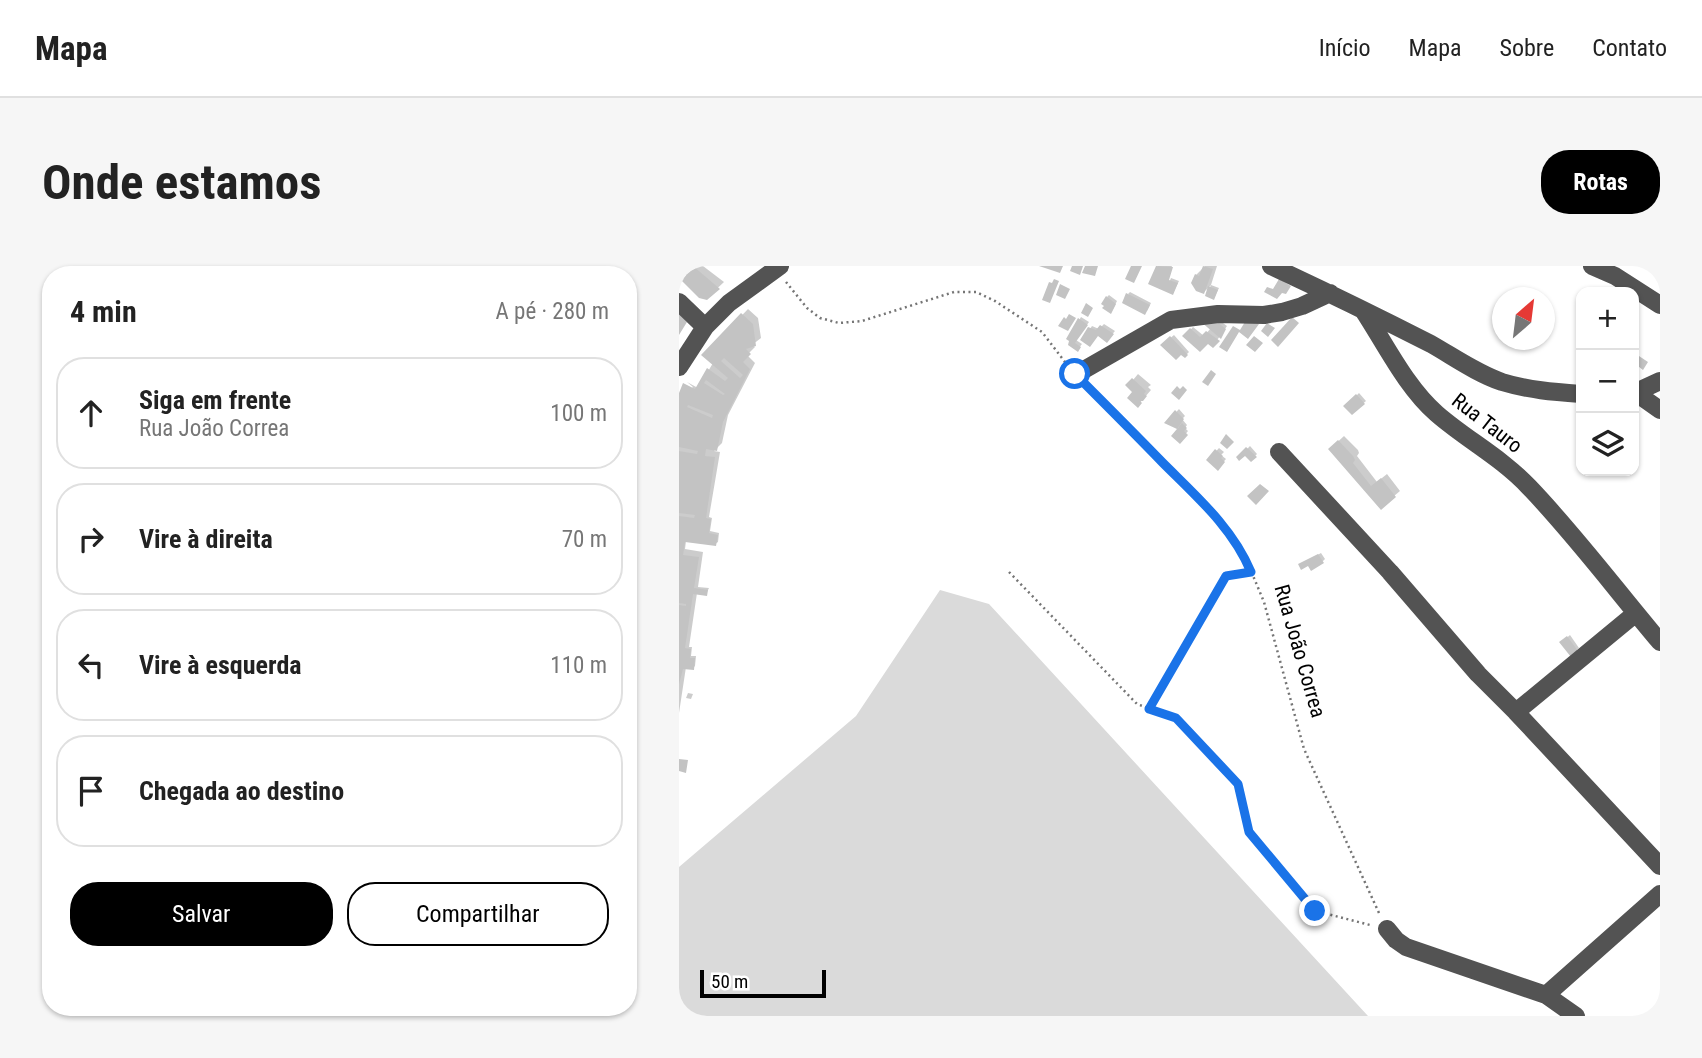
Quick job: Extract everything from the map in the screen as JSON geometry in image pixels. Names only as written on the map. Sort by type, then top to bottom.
[{"type":"street","name":"Rua Tauro","points":[[1272,266],[1363,310],[1419,396],[1437,414],[1510,469],[1529,487],[1660,642]]},
{"type":"street","points":[[1592,266],[1615,276],[1660,304]]},
{"type":"street","points":[[679,367],[705,327],[729,303],[777,268]]},
{"type":"street","points":[[1075,374],[1171,320],[1218,314],[1273,314],[1303,306],[1330,293]]},
{"type":"street","points":[[679,302],[705,327]]},
{"type":"street","points":[[1363,310],[1499,381],[1547,391],[1576,394]]},
{"type":"street","points":[[1639,391],[1660,380]]},
{"type":"street","points":[[1639,396],[1660,410]]},
{"type":"street","points":[[1279,452],[1390,572],[1478,674],[1660,866]]},
{"type":"street","points":[[1515,712],[1636,613]]},
{"type":"street","points":[[1546,995],[1660,894]]},
{"type":"street","points":[[1387,929],[1406,947],[1546,995],[1576,1016]]},
{"type":"path","name":"Rua João Correa","points":[[777,268],[807,308],[820,318],[839,323],[862,321],[954,292],[976,292],[1004,307],[1042,332],[1075,374],[1209,509],[1235,541],[1264,602],[1304,749],[1387,929]]},
{"type":"path","points":[[1009,572],[1137,704],[1176,718],[1238,784],[1249,832],[1315,911],[1387,929]]},
{"type":"path","points":[[1149,709],[1226,576],[1251,572]]},
{"type":"shaded area","points":[[940,590],[989,604],[1368,1016],[679,1016],[679,867],[856,716]]},
{"type":"building","points":[[679,266],[693,266],[720,289],[707,300],[699,298],[679,278]]},
{"type":"building","points":[[1039,266],[1063,266],[1060,273]]},
{"type":"building","points":[[1072,266],[1083,266],[1080,275],[1070,271]]},
{"type":"building","points":[[1085,266],[1098,266],[1095,276],[1082,273]]},
{"type":"building","points":[[1131,266],[1142,266],[1134,283],[1125,279]]},
{"type":"building","points":[[1156,266],[1173,267],[1169,280],[1178,283],[1173,295],[1148,284]]},
{"type":"building","points":[[1203,266],[1213,269],[1204,294],[1196,291],[1191,283],[1195,274],[1199,276]]},
{"type":"building","points":[[1054,279],[1059,281],[1050,303],[1042,300],[1049,282],[1052,283]]},
{"type":"building","points":[[1279,279],[1291,286],[1286,294],[1282,293],[1277,299],[1264,292],[1267,287],[1273,289]]},
{"type":"building","points":[[1060,284],[1070,289],[1065,299],[1056,295]]},
{"type":"building","points":[[1208,286],[1218,290],[1214,300],[1205,296]]},
{"type":"building","points":[[1126,293],[1150,305],[1145,315],[1122,303]]},
{"type":"building","points":[[1106,296],[1116,304],[1111,314],[1102,308],[1104,306],[1101,304]]},
{"type":"building","points":[[1086,303],[1093,308],[1088,317],[1081,313]]},
{"type":"building","points":[[679,313],[687,322],[679,335]]},
{"type":"building","points":[[741,313],[753,324],[756,346],[746,349],[751,354],[743,362],[750,369],[723,422],[717,451],[706,449],[705,456],[715,457],[706,518],[711,519],[709,533],[718,535],[716,546],[685,542],[683,555],[699,557],[694,588],[708,590],[707,596],[693,594],[685,648],[691,649],[690,658],[695,658],[694,670],[683,669],[679,684],[679,605],[686,604],[679,603],[679,516],[694,518],[695,515],[679,513],[679,451],[697,454],[698,451],[679,447],[679,393],[683,383],[695,389],[707,368],[725,381],[728,378],[701,355]],"holes":[[[724,358],[743,375],[740,378],[721,361]],[[706,380],[725,394],[723,395],[704,383]],[[688,405],[713,415],[712,418],[687,407]]]},
{"type":"building","points":[[1069,314],[1076,318],[1068,331],[1058,326]]},
{"type":"building","points":[[1248,317],[1259,324],[1248,339],[1239,332],[1227,352],[1219,347],[1233,326],[1240,330]]},
{"type":"building","points":[[1292,317],[1299,323],[1278,347],[1271,340]]},
{"type":"building","points":[[1078,318],[1088,325],[1075,343],[1081,347],[1078,352],[1068,345],[1069,341],[1066,339]]},
{"type":"building","points":[[1212,318],[1226,329],[1221,339],[1200,321]]},
{"type":"building","points":[[1267,323],[1275,328],[1268,337],[1261,331]]},
{"type":"building","points":[[1100,325],[1114,334],[1107,343],[1098,336],[1090,347],[1080,340],[1088,327],[1096,330]]},
{"type":"building","points":[[1190,328],[1200,337],[1206,331],[1220,341],[1213,348],[1208,344],[1200,352],[1182,336]]},
{"type":"building","points":[[1170,336],[1188,355],[1185,358],[1181,355],[1176,360],[1160,345]]},
{"type":"building","points":[[1254,336],[1263,343],[1255,352],[1246,345]]},
{"type":"building","points":[[1639,356],[1648,362],[1643,370],[1639,367]]},
{"type":"building","points":[[1211,370],[1216,374],[1208,386],[1202,382]]},
{"type":"building","points":[[1132,378],[1146,391],[1144,394],[1147,396],[1140,401],[1142,403],[1138,408],[1127,398],[1132,392],[1125,385]]},
{"type":"building","points":[[1177,386],[1180,389],[1183,386],[1187,390],[1179,400],[1171,393]]},
{"type":"building","points":[[1356,394],[1365,404],[1352,415],[1343,406]]},
{"type":"building","points":[[1175,410],[1184,419],[1177,429],[1164,423]]},
{"type":"building","points":[[1182,423],[1187,428],[1184,431],[1188,435],[1180,444],[1171,436]]},
{"type":"building","points":[[1226,434],[1234,442],[1227,449],[1220,443]]},
{"type":"building","points":[[1338,440],[1353,456],[1353,463],[1371,486],[1381,478],[1396,497],[1381,510],[1328,449]]},
{"type":"building","points":[[1246,447],[1257,457],[1251,462],[1245,456],[1239,461],[1236,457]]},
{"type":"building","points":[[1215,449],[1225,462],[1218,471],[1206,460]]},
{"type":"building","points":[[1260,484],[1269,491],[1256,505],[1247,496]]},
{"type":"building","points":[[1318,554],[1324,563],[1311,571],[1308,566],[1301,570],[1298,564]]},
{"type":"building","points":[[1567,636],[1578,651],[1571,657],[1559,642]]},
{"type":"building","points":[[679,759],[688,760],[686,773],[679,771]]},
{"type":"route","points":[[1075,374],[1209,509],[1235,541],[1249,566],[1251,572],[1226,576],[1149,709],[1176,718],[1238,784],[1249,832],[1315,911]]}]
